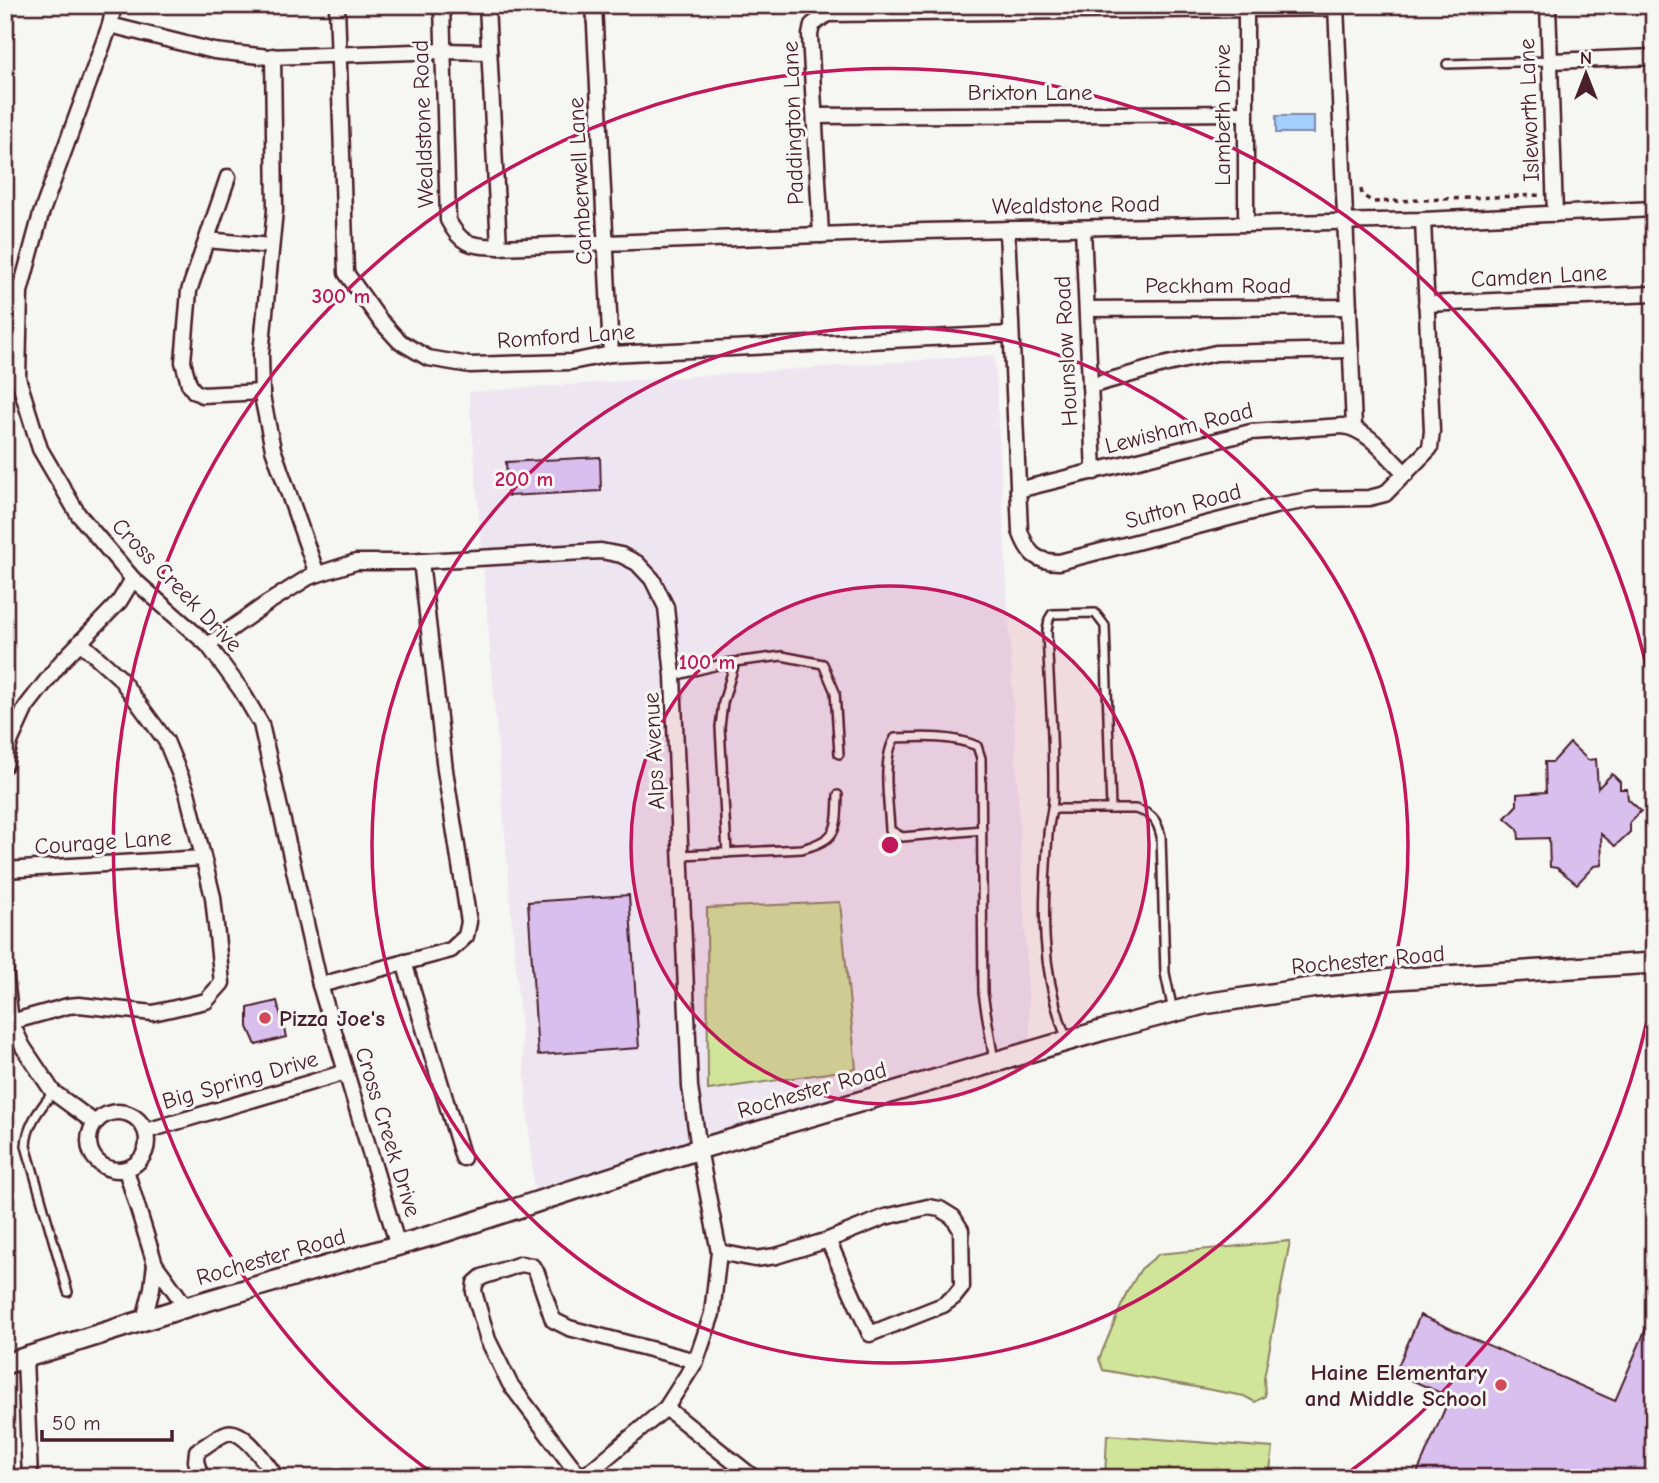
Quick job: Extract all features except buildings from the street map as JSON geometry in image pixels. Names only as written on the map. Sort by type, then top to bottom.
[{"type":"street","name":"Cross Creek Drive","points":[[114,5],[110,25],[41,214],[20,292],[18,378],[40,449],[78,514],[133,579],[208,645],[241,690],[261,724],[320,985],[398,1245]]},
{"type":"street","name":"Romford Lane","points":[[337,5],[346,273],[379,319],[399,341],[428,358],[470,365],[571,362],[611,354],[1012,334]]},
{"type":"street","name":"Wealdstone Road","points":[[442,5],[448,220],[454,233],[468,245],[499,247],[1007,229],[1423,220],[1654,209]]},
{"type":"street","points":[[487,5],[499,247]]},
{"type":"street","name":"Camberwell Lane","points":[[594,5],[611,354]]},
{"type":"street","name":"Isleworth Lane","points":[[1548,5],[1555,214]]},
{"type":"street","points":[[1336,6],[1354,428],[1364,434],[1406,474]]},
{"type":"street","name":"Paddington Lane","points":[[821,235],[810,36],[812,24],[827,14],[1336,6]]},
{"type":"street","name":"Lambeth Drive","points":[[1245,7],[1246,224]]},
{"type":"street","points":[[110,25],[214,51],[274,57],[489,52]]},
{"type":"street","points":[[274,57],[275,210],[261,354],[262,392],[273,449],[317,575]]},
{"type":"street","points":[[1551,61],[1654,57]]},
{"type":"street","name":"Brixton Lane","points":[[815,116],[1245,113]]},
{"type":"street","points":[[228,177],[189,290],[183,344],[186,376],[194,391],[202,395],[262,392]]},
{"type":"street","name":"Sutton Road","points":[[1007,229],[1020,531],[1033,556],[1046,562],[1059,562],[1275,506],[1315,499],[1369,498],[1385,494],[1430,448],[1432,431],[1423,220]]},
{"type":"street","name":"Hounslow Road","points":[[1083,228],[1094,472]]},
{"type":"street","points":[[207,240],[271,246]]},
{"type":"street","name":"Camden Lane","points":[[1426,304],[1654,294]]},
{"type":"street","name":"Peckham Road","points":[[1087,309],[1349,307]]},
{"type":"street","points":[[1090,386],[1216,353],[1351,350]]},
{"type":"street","name":"Lewisham Road","points":[[1018,490],[1263,430],[1354,428]]},
{"type":"street","name":"Alps Avenue","points":[[208,645],[309,577],[356,562],[601,551],[621,555],[637,563],[661,593],[666,607],[673,676],[690,1087],[719,1252],[712,1314],[696,1361],[666,1408],[582,1478]]},
{"type":"street","points":[[320,985],[451,950],[466,936],[469,922],[445,770],[421,561]]},
{"type":"street","points":[[5,765],[10,743],[26,707],[80,642],[119,602],[133,579]]},
{"type":"street","points":[[11,1022],[79,1005],[153,1013],[206,1001],[222,983],[214,897],[187,792],[166,741],[119,677],[80,642]]},
{"type":"street","name":"Courage Lane","points":[[5,870],[203,858]]},
{"type":"street","points":[[404,962],[463,1158]]},
{"type":"street","name":"Rochester Road","points":[[5,1364],[398,1245],[699,1149],[1068,1040],[1204,1004],[1343,985],[1654,963]]},
{"type":"street","points":[[5,969],[11,1022],[23,1047],[53,1092],[95,1123]]},
{"type":"street","name":"Big Spring Drive","points":[[146,1131],[346,1072]]},
{"type":"street","points":[[123,1112],[137,1118],[146,1131],[147,1147],[140,1162],[126,1170],[107,1169],[93,1157],[88,1140],[95,1123],[107,1114],[123,1112]]},
{"type":"street","points":[[126,1170],[155,1264],[186,1307]]},
{"type":"street","points":[[719,1252],[755,1259],[776,1256],[828,1240],[885,1217],[928,1207],[940,1209],[953,1217],[961,1230],[962,1287],[943,1305],[870,1334],[828,1240]]},
{"type":"street","points":[[144,1320],[155,1264]]},
{"type":"street","points":[[582,1478],[510,1384],[488,1340],[474,1292],[475,1283],[482,1277],[521,1264],[531,1266],[537,1273],[553,1320],[569,1328],[696,1361]]},
{"type":"street","points":[[25,1358],[30,1478]]},
{"type":"street","points":[[666,1408],[754,1478]]},
{"type":"street","points":[[201,1478],[196,1461],[198,1451],[226,1434],[235,1432],[245,1438],[276,1478]]},
{"type":"lane","points":[[1447,64],[1551,61]]},
{"type":"lane","points":[[1068,1040],[1055,1008],[1048,978],[1043,922],[1053,783],[1047,631],[1052,614],[1095,613],[1105,626],[1111,809]]},
{"type":"lane","points":[[673,676],[735,662],[782,656],[823,664],[835,692],[839,754]]},
{"type":"lane","points":[[727,853],[720,727],[723,703],[735,662]]},
{"type":"lane","points":[[982,830],[902,837],[890,830],[888,759],[890,746],[895,738],[926,737],[968,742],[977,746],[981,758],[982,830],[983,993],[994,1062]]},
{"type":"lane","points":[[681,855],[802,849],[819,845],[832,838],[837,825],[838,795]]},
{"type":"lane","points":[[1052,809],[1135,809],[1154,818],[1161,836],[1165,973],[1174,1012]]},
{"type":"lane","points":[[53,1092],[33,1118],[26,1136],[26,1146],[68,1292]]},
{"type":"path","points":[[1359,181],[1362,194],[1373,202],[1554,194]]},
{"type":"shaded area","points":[[995,355],[1031,1051],[535,1203],[469,392]]},
{"type":"green space","points":[[840,902],[856,1069],[708,1090],[707,908]]},
{"type":"green space","points":[[1290,1241],[1264,1378],[1265,1396],[1255,1402],[1244,1396],[1103,1370],[1099,1359],[1127,1292],[1141,1269],[1159,1254]]},
{"type":"green space","points":[[1107,1435],[1273,1448],[1269,1478],[1105,1478]]},
{"type":"water","points":[[1276,116],[1314,116],[1314,133],[1276,133]]},
{"type":"place","name":"Pizza Joe's","points":[[265,1018]]},
{"type":"place","name":"Haine Elementary and Middle School","points":[[1501,1385]]}]
